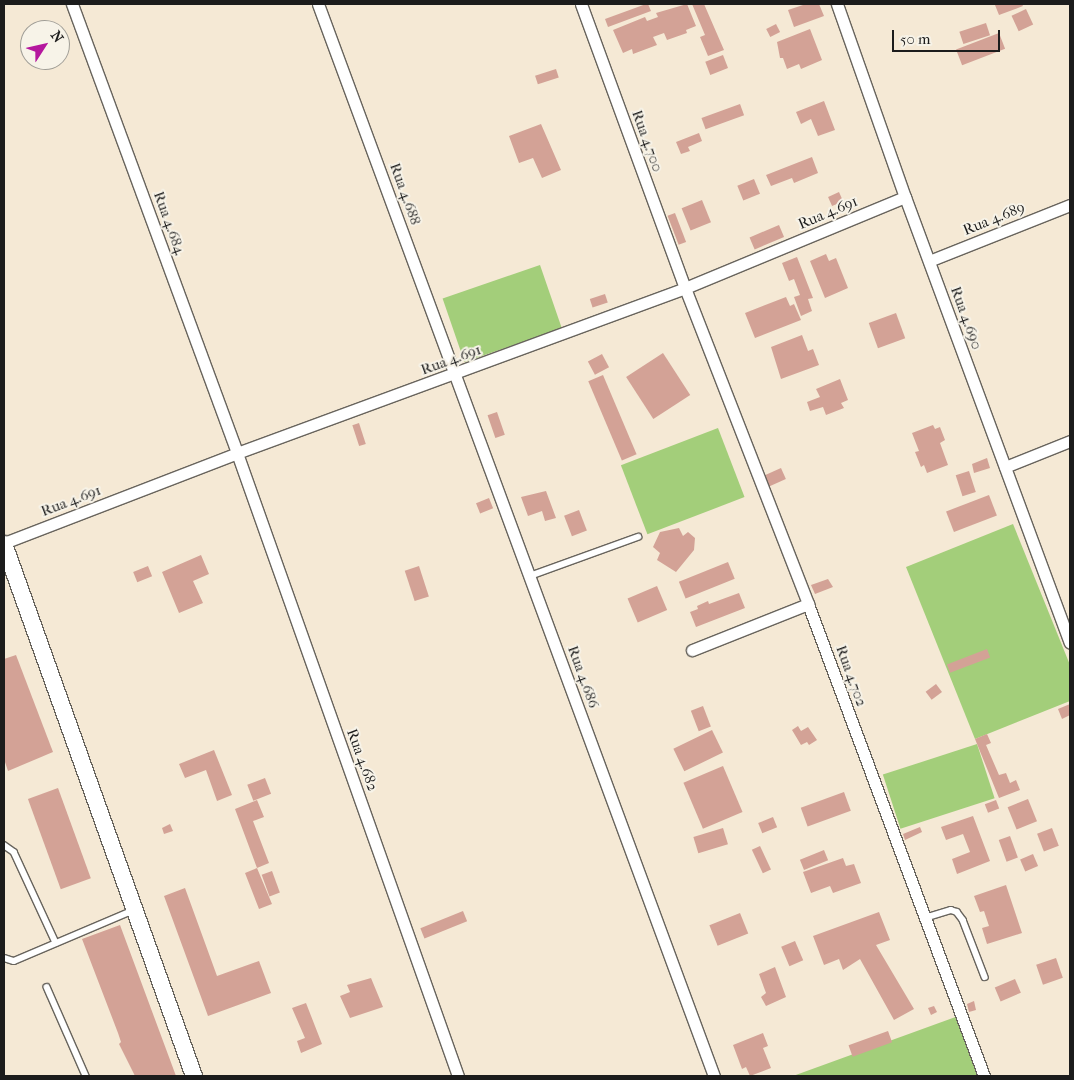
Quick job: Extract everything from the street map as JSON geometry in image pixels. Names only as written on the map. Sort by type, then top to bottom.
[{"type":"main road","points":[[4,543],[194,1076]]},
{"type":"street","name":"Rua 4.684","points":[[72,4],[237,453]]},
{"type":"street","name":"Rua 4.688","points":[[318,4],[455,374]]},
{"type":"street","name":"Rua 4.700","points":[[580,4],[685,288]]},
{"type":"street","name":"Rua 4.690","points":[[837,4],[929,262],[1070,642]]},
{"type":"street","name":"Rua 4.691","points":[[4,543],[237,453],[685,288],[906,197]]},
{"type":"street","name":"Rua 4.689","points":[[929,262],[1070,205]]},
{"type":"street","name":"Rua 4.702","points":[[685,288],[808,604],[984,1076]]},
{"type":"street","name":"Rua 4.686","points":[[455,374],[714,1076]]},
{"type":"street","points":[[1005,467],[1070,441]]},
{"type":"street","name":"Rua 4.682","points":[[237,453],[458,1076]]},
{"type":"street","points":[[692,650],[808,604]]},
{"type":"lane","points":[[530,576],[638,537]]},
{"type":"lane","points":[[4,845],[14,852],[56,943]]},
{"type":"lane","points":[[4,958],[14,961],[134,910]]},
{"type":"lane","points":[[925,918],[951,910],[957,912],[963,920],[985,977]]},
{"type":"lane","points":[[48,987],[86,1076]]},
{"type":"green space","points":[[540,265],[562,328],[464,362],[443,299]]},
{"type":"green space","points":[[718,428],[745,497],[647,534],[621,465]]},
{"type":"green space","points":[[1013,524],[1070,665],[1070,701],[975,739],[906,567]]},
{"type":"green space","points":[[977,744],[995,798],[900,829],[883,775]]},
{"type":"green space","points":[[961,1015],[982,1076],[793,1076]]},
{"type":"building","points":[[648,4],[651,11],[608,27],[605,19]]},
{"type":"building","points":[[687,4],[696,26],[686,30],[687,33],[667,40],[664,33],[653,37],[657,45],[633,54],[632,49],[623,53],[613,30],[645,17],[647,21],[658,17],[656,13]]},
{"type":"building","points":[[692,4],[704,4],[724,50],[708,56],[700,37],[705,35]]},
{"type":"building","points":[[806,4],[819,4],[824,16],[794,27],[788,10]]},
{"type":"building","points":[[1022,4],[1023,6],[999,15],[995,5]]},
{"type":"building","points":[[1026,9],[1033,24],[1019,31],[1011,16]]},
{"type":"building","points":[[986,23],[990,35],[963,44],[959,32]]},
{"type":"building","points":[[776,24],[780,32],[770,37],[766,29]]},
{"type":"building","points":[[810,29],[822,60],[801,69],[799,64],[787,69],[783,58],[780,58],[777,42]]},
{"type":"building","points":[[999,33],[1005,49],[962,65],[956,49]]},
{"type":"building","points":[[723,55],[728,68],[710,75],[705,62]]},
{"type":"building","points":[[556,69],[559,78],[538,84],[535,76]]},
{"type":"building","points":[[824,101],[835,130],[818,136],[811,119],[801,124],[796,112]]},
{"type":"building","points":[[740,104],[744,115],[706,129],[701,118]]},
{"type":"building","points":[[541,124],[561,170],[542,178],[533,158],[519,163],[509,136]]},
{"type":"building","points":[[699,133],[702,141],[688,147],[690,151],[681,154],[676,142]]},
{"type":"building","points":[[812,157],[818,173],[794,183],[792,178],[771,186],[766,175]]},
{"type":"building","points":[[754,179],[760,194],[743,201],[737,186]]},
{"type":"building","points":[[839,192],[843,201],[832,206],[828,197]]},
{"type":"building","points":[[702,200],[711,222],[691,230],[682,208]]},
{"type":"building","points":[[675,213],[686,242],[679,245],[668,216]]},
{"type":"building","points":[[779,225],[784,237],[755,249],[750,238]]},
{"type":"building","points":[[826,254],[829,261],[836,258],[848,288],[825,298],[810,261]]},
{"type":"building","points":[[797,257],[813,298],[808,299],[812,311],[801,316],[794,297],[800,295],[794,279],[789,281],[782,263]]},
{"type":"building","points":[[605,294],[608,303],[593,308],[590,299]]},
{"type":"building","points":[[786,297],[790,306],[794,304],[801,320],[755,338],[745,313]]},
{"type":"building","points":[[896,313],[905,338],[878,348],[869,323]]},
{"type":"building","points":[[802,335],[808,351],[813,349],[819,365],[781,379],[771,347]]},
{"type":"building","points":[[663,353],[690,395],[653,419],[626,377]]},
{"type":"building","points":[[602,354],[609,367],[595,375],[588,362]]},
{"type":"building","points":[[603,375],[637,454],[622,460],[588,381]]},
{"type":"building","points":[[840,379],[848,400],[841,403],[844,408],[826,415],[823,407],[810,411],[807,402],[820,397],[816,389]]},
{"type":"building","points":[[497,412],[505,435],[495,438],[488,415]]},
{"type":"building","points":[[359,423],[366,444],[359,446],[352,425]]},
{"type":"building","points":[[933,425],[935,429],[940,427],[945,440],[940,443],[948,465],[927,473],[924,465],[921,467],[915,452],[919,451],[912,433]]},
{"type":"building","points":[[987,458],[990,468],[974,473],[972,464]]},
{"type":"building","points":[[781,468],[786,479],[769,487],[764,476]]},
{"type":"building","points":[[969,471],[976,492],[962,496],[956,475]]},
{"type":"building","points":[[546,491],[556,518],[545,521],[542,511],[528,516],[521,497]]},
{"type":"building","points":[[989,495],[997,516],[954,532],[946,511]]},
{"type":"building","points":[[489,498],[493,508],[480,513],[476,503]]},
{"type":"building","points":[[579,510],[587,531],[572,536],[564,516]]},
{"type":"building","points":[[679,528],[683,536],[688,532],[695,538],[694,550],[676,572],[657,560],[660,553],[653,547],[660,532]]},
{"type":"building","points":[[201,555],[209,574],[193,581],[203,603],[179,613],[162,572]]},
{"type":"building","points":[[728,562],[735,579],[686,599],[679,582]]},
{"type":"building","points":[[148,566],[152,576],[137,582],[133,572]]},
{"type":"building","points":[[419,566],[429,596],[415,601],[405,571]]},
{"type":"building","points":[[828,579],[833,587],[815,594],[811,585]]},
{"type":"building","points":[[657,586],[667,610],[638,622],[628,599]]},
{"type":"building","points":[[739,593],[745,608],[696,627],[690,612],[698,609],[697,606],[708,601],[709,604]]},
{"type":"building","points":[[987,649],[990,657],[950,673],[947,664]]},
{"type":"building","points":[[16,655],[53,752],[8,771],[4,759],[4,659]]},
{"type":"building","points":[[936,684],[942,692],[932,700],[926,692]]},
{"type":"building","points":[[1070,704],[1070,715],[1062,719],[1058,709]]},
{"type":"building","points":[[703,706],[711,727],[699,731],[691,711]]},
{"type":"building","points":[[798,726],[801,731],[808,727],[817,740],[809,745],[807,742],[801,745],[792,730]]},
{"type":"building","points":[[712,730],[723,752],[684,771],[673,749]]},
{"type":"building","points":[[987,734],[991,743],[986,745],[999,775],[1006,773],[1010,783],[1016,780],[1020,790],[999,798],[975,739]]},
{"type":"building","points":[[214,750],[232,795],[217,801],[206,770],[185,778],[179,764]]},
{"type":"building","points":[[723,766],[743,812],[703,829],[683,783]]},
{"type":"building","points":[[265,778],[271,794],[253,801],[247,785]]},
{"type":"building","points":[[58,788],[91,878],[61,889],[28,799]]},
{"type":"building","points":[[844,792],[851,811],[808,827],[801,808]]},
{"type":"building","points":[[1028,799],[1037,821],[1017,829],[1008,807]]},
{"type":"building","points":[[257,800],[264,817],[253,821],[269,863],[257,868],[235,809]]},
{"type":"building","points":[[996,800],[999,808],[988,813],[985,804]]},
{"type":"building","points":[[973,816],[990,861],[957,874],[952,859],[970,852],[963,834],[946,840],[941,827]]},
{"type":"building","points":[[773,817],[777,827],[762,833],[758,823]]},
{"type":"building","points":[[170,824],[173,831],[164,834],[162,828]]},
{"type":"building","points":[[920,827],[922,832],[905,840],[903,834]]},
{"type":"building","points":[[723,828],[728,844],[698,853],[693,837]]},
{"type":"building","points":[[1052,828],[1059,846],[1044,851],[1037,834]]},
{"type":"building","points":[[1010,836],[1018,858],[1007,862],[999,840]]},
{"type":"building","points":[[760,846],[771,870],[763,873],[752,850]]},
{"type":"building","points":[[824,850],[828,860],[804,870],[800,860]]},
{"type":"building","points":[[1033,854],[1038,866],[1025,871],[1020,859]]},
{"type":"building","points":[[843,858],[846,866],[854,864],[861,883],[833,893],[830,886],[811,893],[803,872]]},
{"type":"building","points":[[257,868],[272,904],[259,909],[245,873]]},
{"type":"building","points":[[272,871],[280,893],[270,896],[262,875]]},
{"type":"building","points":[[1006,885],[1022,933],[987,944],[982,928],[989,926],[984,911],[980,912],[974,896]]},
{"type":"building","points":[[185,888],[217,976],[259,961],[271,993],[208,1016],[164,896]]},
{"type":"building","points":[[463,911],[467,921],[424,938],[420,928]]},
{"type":"building","points":[[879,912],[890,940],[876,945],[914,1009],[894,1020],[860,959],[843,970],[839,959],[824,965],[813,936]]},
{"type":"building","points":[[740,913],[748,933],[718,946],[709,925]]},
{"type":"building","points":[[120,925],[176,1076],[135,1076],[119,1044],[121,1042],[118,1033],[82,939]]},
{"type":"building","points":[[795,941],[803,960],[789,966],[781,947]]},
{"type":"building","points":[[1056,958],[1063,978],[1043,985],[1036,965]]},
{"type":"building","points":[[775,967],[786,997],[766,1006],[761,997],[766,993],[759,974]]},
{"type":"building","points":[[371,978],[383,1007],[350,1018],[340,996],[350,992],[347,985]]},
{"type":"building","points":[[1015,979],[1021,993],[1001,1001],[995,988]]},
{"type":"building","points":[[974,1001],[976,1010],[969,1012],[967,1004]]},
{"type":"building","points":[[306,1003],[322,1044],[301,1053],[297,1041],[305,1038],[292,1008]]},
{"type":"building","points":[[934,1006],[937,1012],[931,1015],[928,1008]]},
{"type":"building","points":[[888,1031],[892,1042],[853,1057],[849,1045]]},
{"type":"building","points":[[763,1033],[768,1046],[763,1048],[771,1068],[750,1076],[746,1067],[742,1069],[733,1045]]}]
